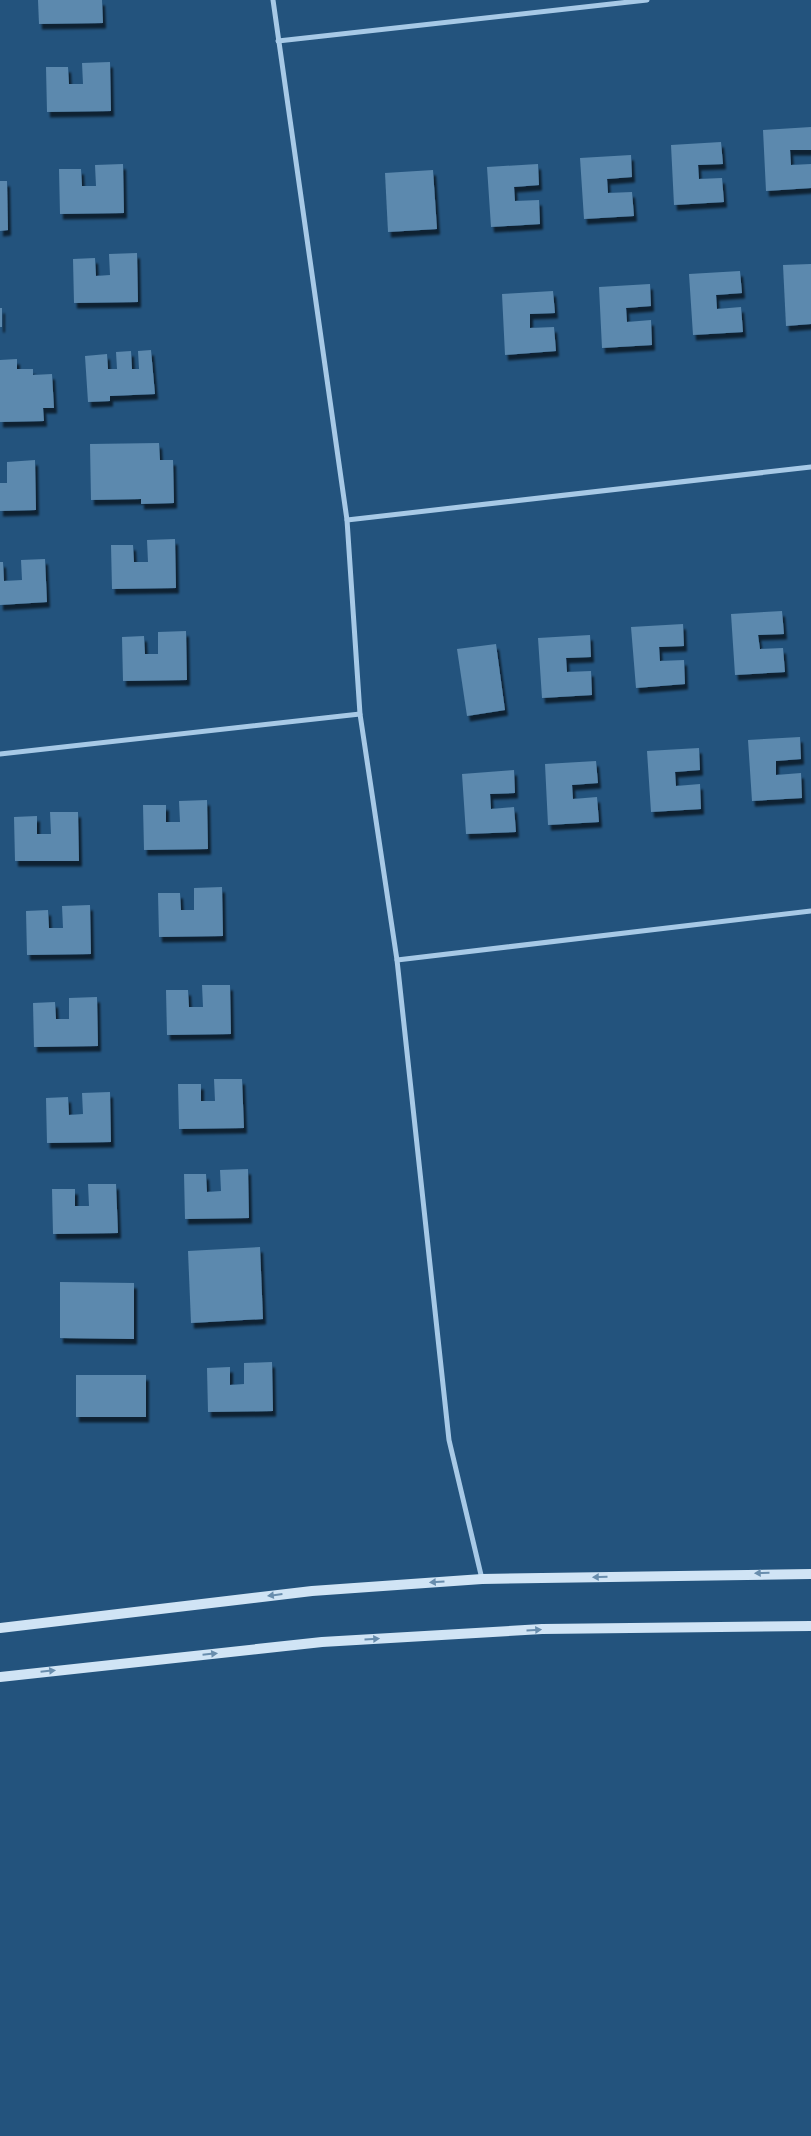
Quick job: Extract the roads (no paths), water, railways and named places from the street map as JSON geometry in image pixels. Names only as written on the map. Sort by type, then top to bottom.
[{"type":"main road","points":[[0,1628],[312,1591],[482,1579],[811,1574]]},
{"type":"main road","points":[[0,1677],[322,1642],[542,1630],[811,1626]]},
{"type":"street","points":[[273,0],[347,520],[360,714],[397,960],[449,1440],[482,1579]]},
{"type":"street","points":[[278,41],[647,0]]},
{"type":"street","points":[[347,520],[811,467]]},
{"type":"street","points":[[0,754],[360,714]]},
{"type":"street","points":[[397,960],[811,911]]}]
